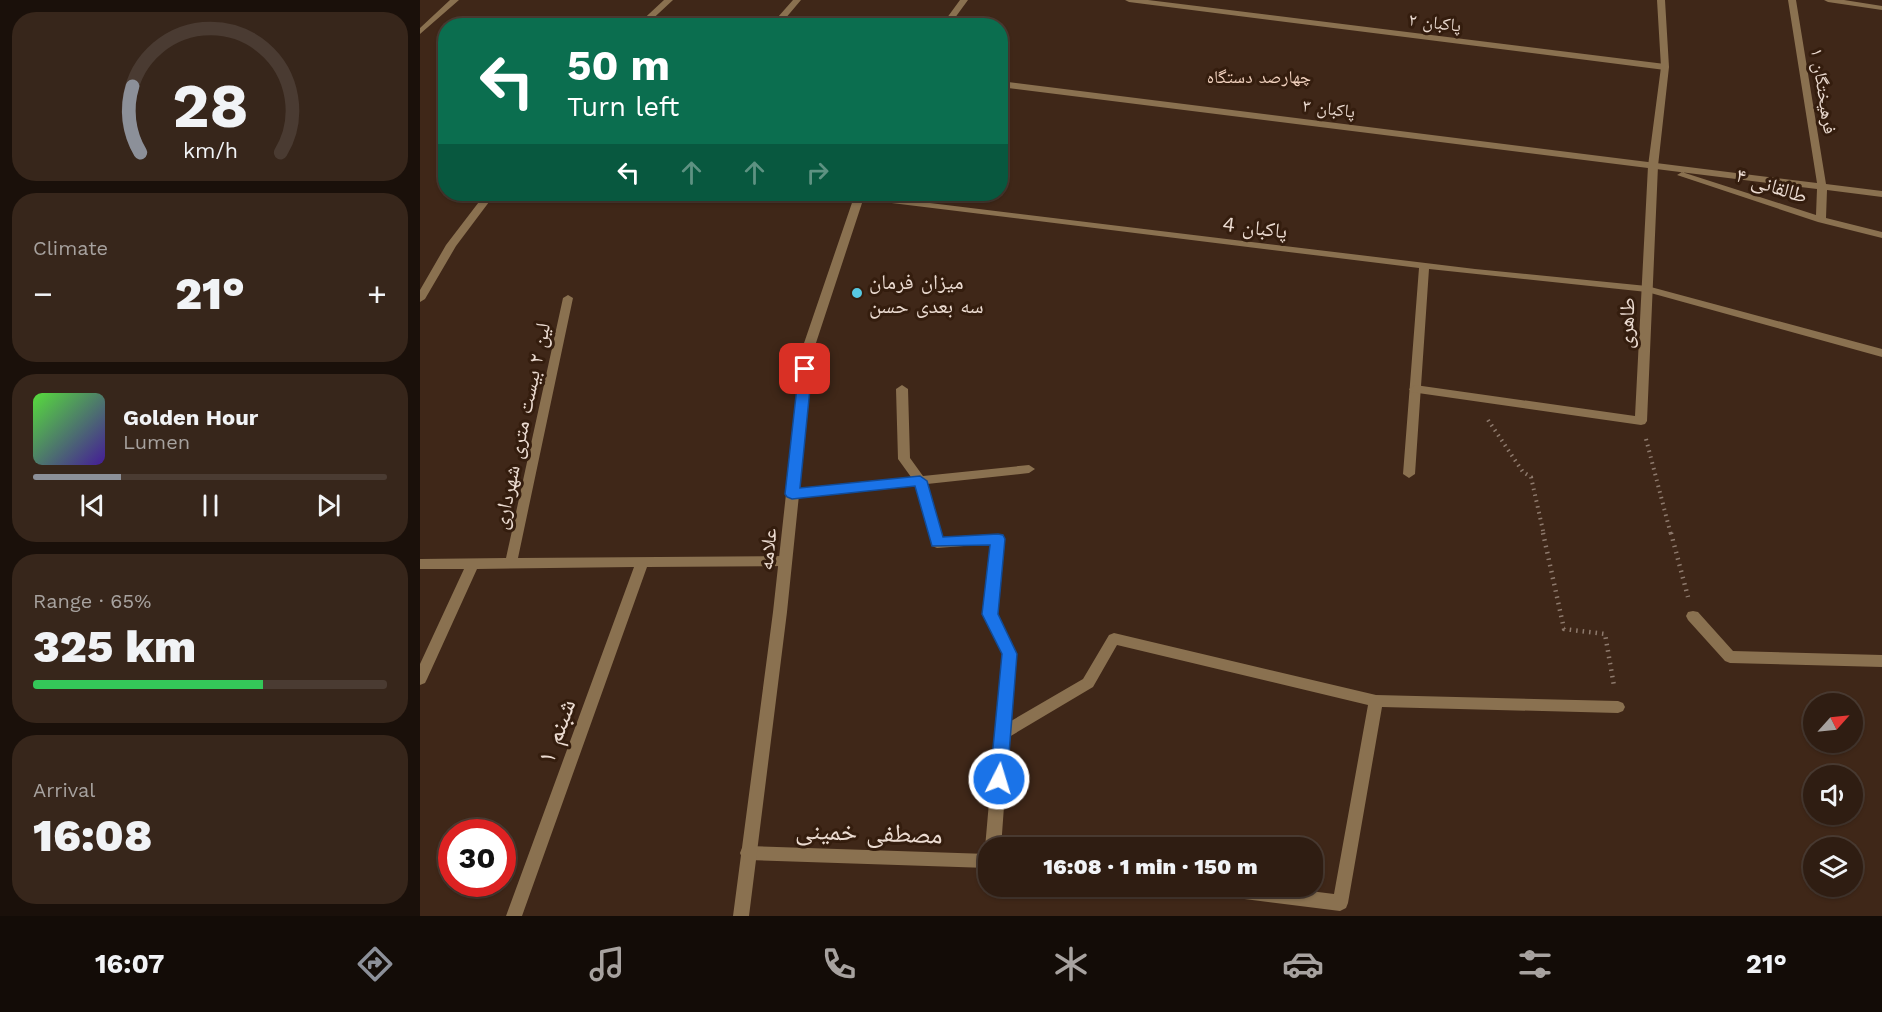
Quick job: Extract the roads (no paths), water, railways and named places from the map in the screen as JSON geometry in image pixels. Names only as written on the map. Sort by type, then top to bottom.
[{"type":"street","points":[[420,32],[455,0]]},
{"type":"street","points":[[649,18],[669,0]]},
{"type":"street","points":[[781,18],[797,0]]},
{"type":"street","points":[[951,18],[964,0]]},
{"type":"street","name":"پاکبان ۲","points":[[1129,0],[1665,67]]},
{"type":"street","name":"طاهری","points":[[1416,388],[1641,421],[1653,166],[1665,67],[1661,0]]},
{"type":"street","name":"فرهیختگان ۱","points":[[1792,0],[1822,187],[1821,220]]},
{"type":"street","points":[[1828,0],[1882,8]]},
{"type":"street","name":"پاکبان ۳","points":[[1008,85],[1653,166]]},
{"type":"street","points":[[1653,166],[1882,194]]},
{"type":"street","name":"طالقانی ۴","points":[[1653,166],[1821,220],[1882,235]]},
{"type":"street","points":[[420,298],[451,245],[485,201]]},
{"type":"street","name":"علامه","points":[[741,916],[786,561],[808,349],[857,201]]},
{"type":"street","name":"پاکبان 4","points":[[907,201],[1424,266],[1647,289],[1882,353]]},
{"type":"street","points":[[1409,474],[1424,266]]},
{"type":"street","name":"لین ۲ بیست متری شهرداری","points":[[512,563],[568,298]]},
{"type":"street","points":[[902,389],[904,459],[920,481],[937,543],[998,539],[990,614],[1009,654],[994,837]]},
{"type":"street","points":[[792,494],[1029,469]]},
{"type":"street","points":[[420,564],[786,561]]},
{"type":"street","name":"شبنم ۱","points":[[514,916],[642,562]]},
{"type":"street","points":[[420,679],[473,563]]},
{"type":"street","points":[[1693,616],[1730,657],[1882,661]]},
{"type":"street","points":[[1003,733],[1088,683],[1114,639],[1376,701],[1618,707]]},
{"type":"street","points":[[1292,897],[1340,903],[1376,701]]},
{"type":"street","name":"مصطفی خمینی","points":[[748,853],[978,861]]},
{"type":"place","name":"میزان فرمان سه بعدی حسن","points":[[857,293]]},
{"type":"district","name":"چهارصد دستگاه","points":[[1259,76]]}]
